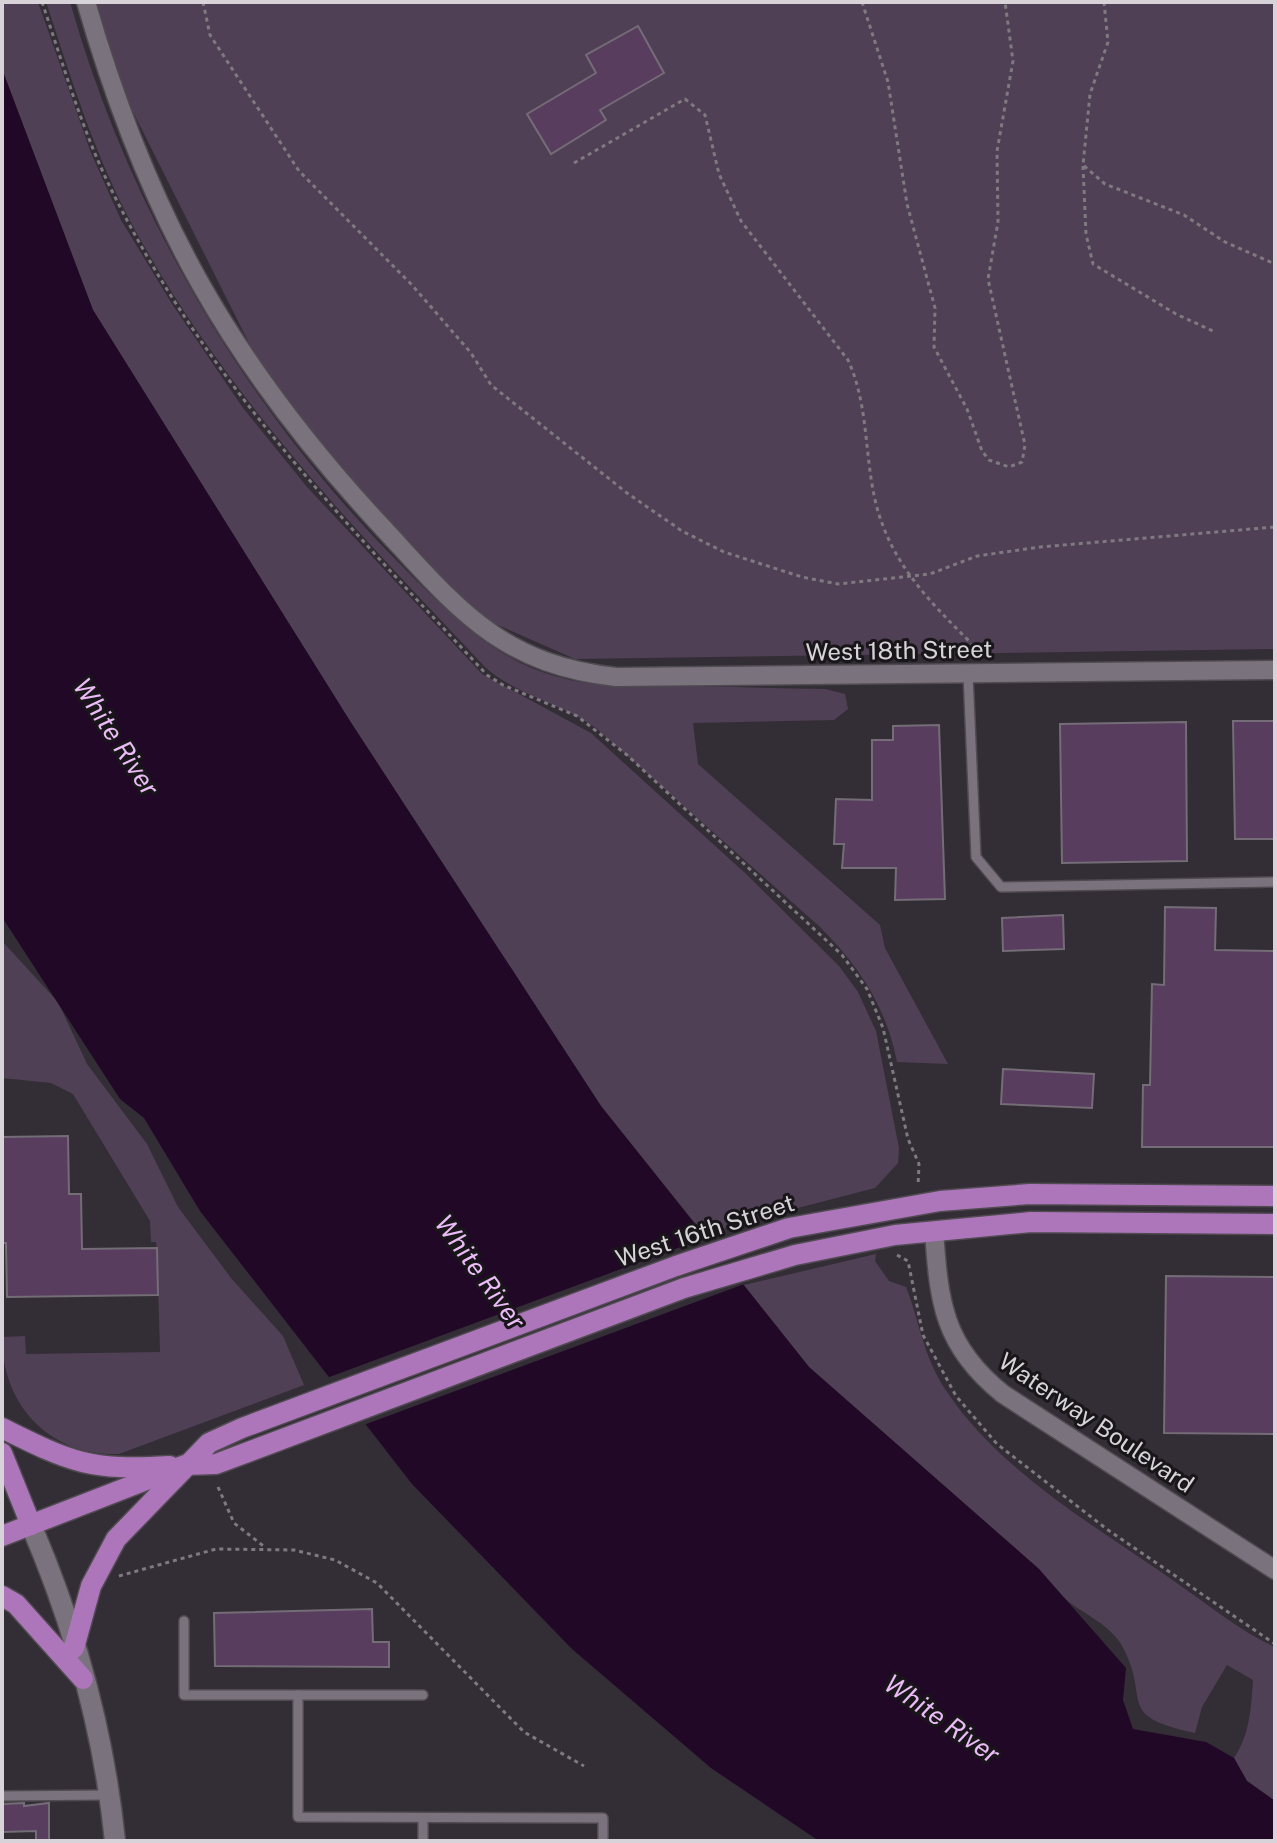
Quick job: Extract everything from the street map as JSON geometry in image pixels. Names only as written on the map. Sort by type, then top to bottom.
[{"type":"main road","name":"West 16th Street","points":[[185,1465],[209,1443],[242,1428],[676,1266],[789,1228],[940,1201],[1030,1194],[1275,1196]]},
{"type":"main road","name":"West 16th Street","points":[[2,1536],[185,1465],[216,1464],[684,1288],[795,1255],[934,1231],[1031,1222],[1275,1224]]},
{"type":"main road","points":[[2,1428],[80,1464],[118,1470],[185,1465]]},
{"type":"main road","points":[[2,1453],[64,1608],[95,1717],[115,1841]]},
{"type":"main road","points":[[74,1648],[91,1586],[116,1539],[185,1465]]},
{"type":"main road","points":[[2,1596],[16,1604],[83,1679]]},
{"type":"street","name":"West 18th Street","points":[[86,2],[108,76],[162,213],[199,286],[246,361],[319,458],[452,602],[484,630],[527,654],[566,669],[616,677],[1275,670]]},
{"type":"street","name":"Waterway Boulevard","points":[[934,1231],[944,1316],[957,1346],[977,1373],[1003,1394],[1275,1570]]},
{"type":"lane","points":[[977,674],[976,857],[1001,887],[1275,882]]},
{"type":"lane","points":[[184,1621],[184,1695],[423,1695]]},
{"type":"lane","points":[[298,1695],[298,1817],[603,1818],[603,1841]]},
{"type":"lane","points":[[2,1796],[109,1795]]},
{"type":"lane","points":[[423,1818],[423,1841]]},
{"type":"path","points":[[203,2],[210,35],[299,171],[412,285],[471,353],[491,385],[627,493],[682,531],[724,552],[802,577],[838,584],[930,574],[977,556],[1040,547],[1275,527]]},
{"type":"path","points":[[862,2],[888,82],[907,204],[935,308],[934,347],[962,399],[982,451],[989,460],[1009,467],[1022,462],[1025,445],[988,279],[998,222],[997,151],[1013,61],[1005,2]]},
{"type":"path","points":[[1104,2],[1108,42],[1090,94],[1083,165],[1086,234],[1093,264],[1176,314],[1215,332]]},
{"type":"path","points":[[574,163],[685,99],[705,115],[719,174],[741,221],[848,360],[860,387],[876,503],[890,544],[907,576],[971,643],[977,674]]},
{"type":"path","points":[[1083,165],[1105,184],[1184,215],[1225,242],[1275,264]]},
{"type":"path","points":[[897,1253],[908,1261],[915,1287],[918,1319],[933,1354],[956,1396],[997,1444],[1108,1530],[1275,1644]]},
{"type":"path","points":[[218,1487],[234,1523],[267,1548]]},
{"type":"path","points":[[116,1577],[216,1549],[267,1548],[335,1560],[377,1583],[524,1732],[584,1766]]},
{"type":"shaded area","points":[[2,2],[38,2],[91,153],[121,220],[172,304],[243,408],[307,487],[482,674],[591,733],[745,873],[839,966],[858,992],[876,1031],[899,1148],[898,1163],[875,1188],[732,1225],[706,1237],[601,1106],[350,721],[93,310],[2,69]]},
{"type":"shaded area","points":[[46,2],[70,2],[95,81],[126,159],[161,234],[245,376],[294,443],[347,507],[404,568],[465,626],[517,661],[573,681],[629,686],[825,689],[845,694],[848,709],[834,720],[693,723],[698,764],[880,925],[885,948],[948,1064],[897,1062],[886,1023],[869,988],[847,956],[819,926],[596,728],[511,685],[486,668],[341,513],[295,459],[209,348],[134,228],[96,145]]},
{"type":"shaded area","points":[[96,2],[1275,2],[1275,649],[575,659],[480,617],[381,514],[265,375],[109,64]]},
{"type":"shaded area","points":[[2,941],[58,1002],[87,1064],[147,1144],[178,1207],[231,1278],[283,1336],[304,1385],[119,1454],[71,1446],[51,1436],[34,1422],[21,1404],[10,1384],[2,1337],[25,1336],[26,1354],[160,1352],[157,1248],[156,1242],[151,1242],[150,1221],[73,1094],[51,1083],[2,1078]]},
{"type":"shaded area","points":[[876,1254],[875,1261],[889,1281],[906,1287],[927,1351],[945,1389],[993,1447],[1052,1497],[1238,1626],[1275,1647],[1275,1801],[1247,1781],[1234,1758],[1247,1730],[1253,1680],[1227,1665],[1202,1707],[1195,1733],[1153,1719],[1139,1703],[1130,1663],[1116,1637],[1070,1603],[1039,1569],[809,1367],[744,1285]]},
{"type":"water","name":"White River","points":[[2,69],[93,310],[350,721],[601,1106],[809,1367],[1039,1569],[1126,1668],[1123,1700],[1133,1729],[1206,1742],[1234,1758],[1247,1781],[1275,1801],[1275,1841],[819,1841],[711,1768],[572,1649],[412,1484],[200,1211],[144,1118],[120,1099],[2,917]]},
{"type":"pier","points":[[710,1236],[747,1283],[361,1426],[324,1379]]},
{"type":"building","points":[[638,26],[664,73],[600,110],[606,120],[551,154],[527,114],[596,73],[586,55]]},
{"type":"building","points":[[1233,721],[1275,721],[1275,839],[1235,839]]},
{"type":"building","points":[[1186,722],[1187,861],[1062,863],[1060,724]]},
{"type":"building","points":[[939,725],[945,899],[895,900],[896,868],[842,868],[844,844],[834,844],[836,799],[872,800],[872,740],[893,740],[893,726]]},
{"type":"building","points":[[1165,907],[1216,908],[1215,950],[1275,951],[1275,1147],[1142,1147],[1143,1085],[1150,1085],[1152,984],[1164,985]]},
{"type":"building","points":[[1063,915],[1064,949],[1003,951],[1002,918]]},
{"type":"building","points":[[1003,1069],[1094,1074],[1092,1108],[1001,1104]]},
{"type":"building","points":[[68,1136],[69,1194],[81,1194],[82,1249],[157,1248],[158,1295],[7,1297],[6,1243],[2,1243],[2,1137]]},
{"type":"building","points":[[1166,1276],[1275,1277],[1275,1434],[1164,1433]]},
{"type":"building","points":[[372,1609],[373,1642],[389,1642],[389,1667],[215,1666],[214,1613]]},
{"type":"building","points":[[24,1803],[24,1806],[49,1803],[49,1841],[36,1841],[36,1831],[2,1832],[2,1804]]}]
